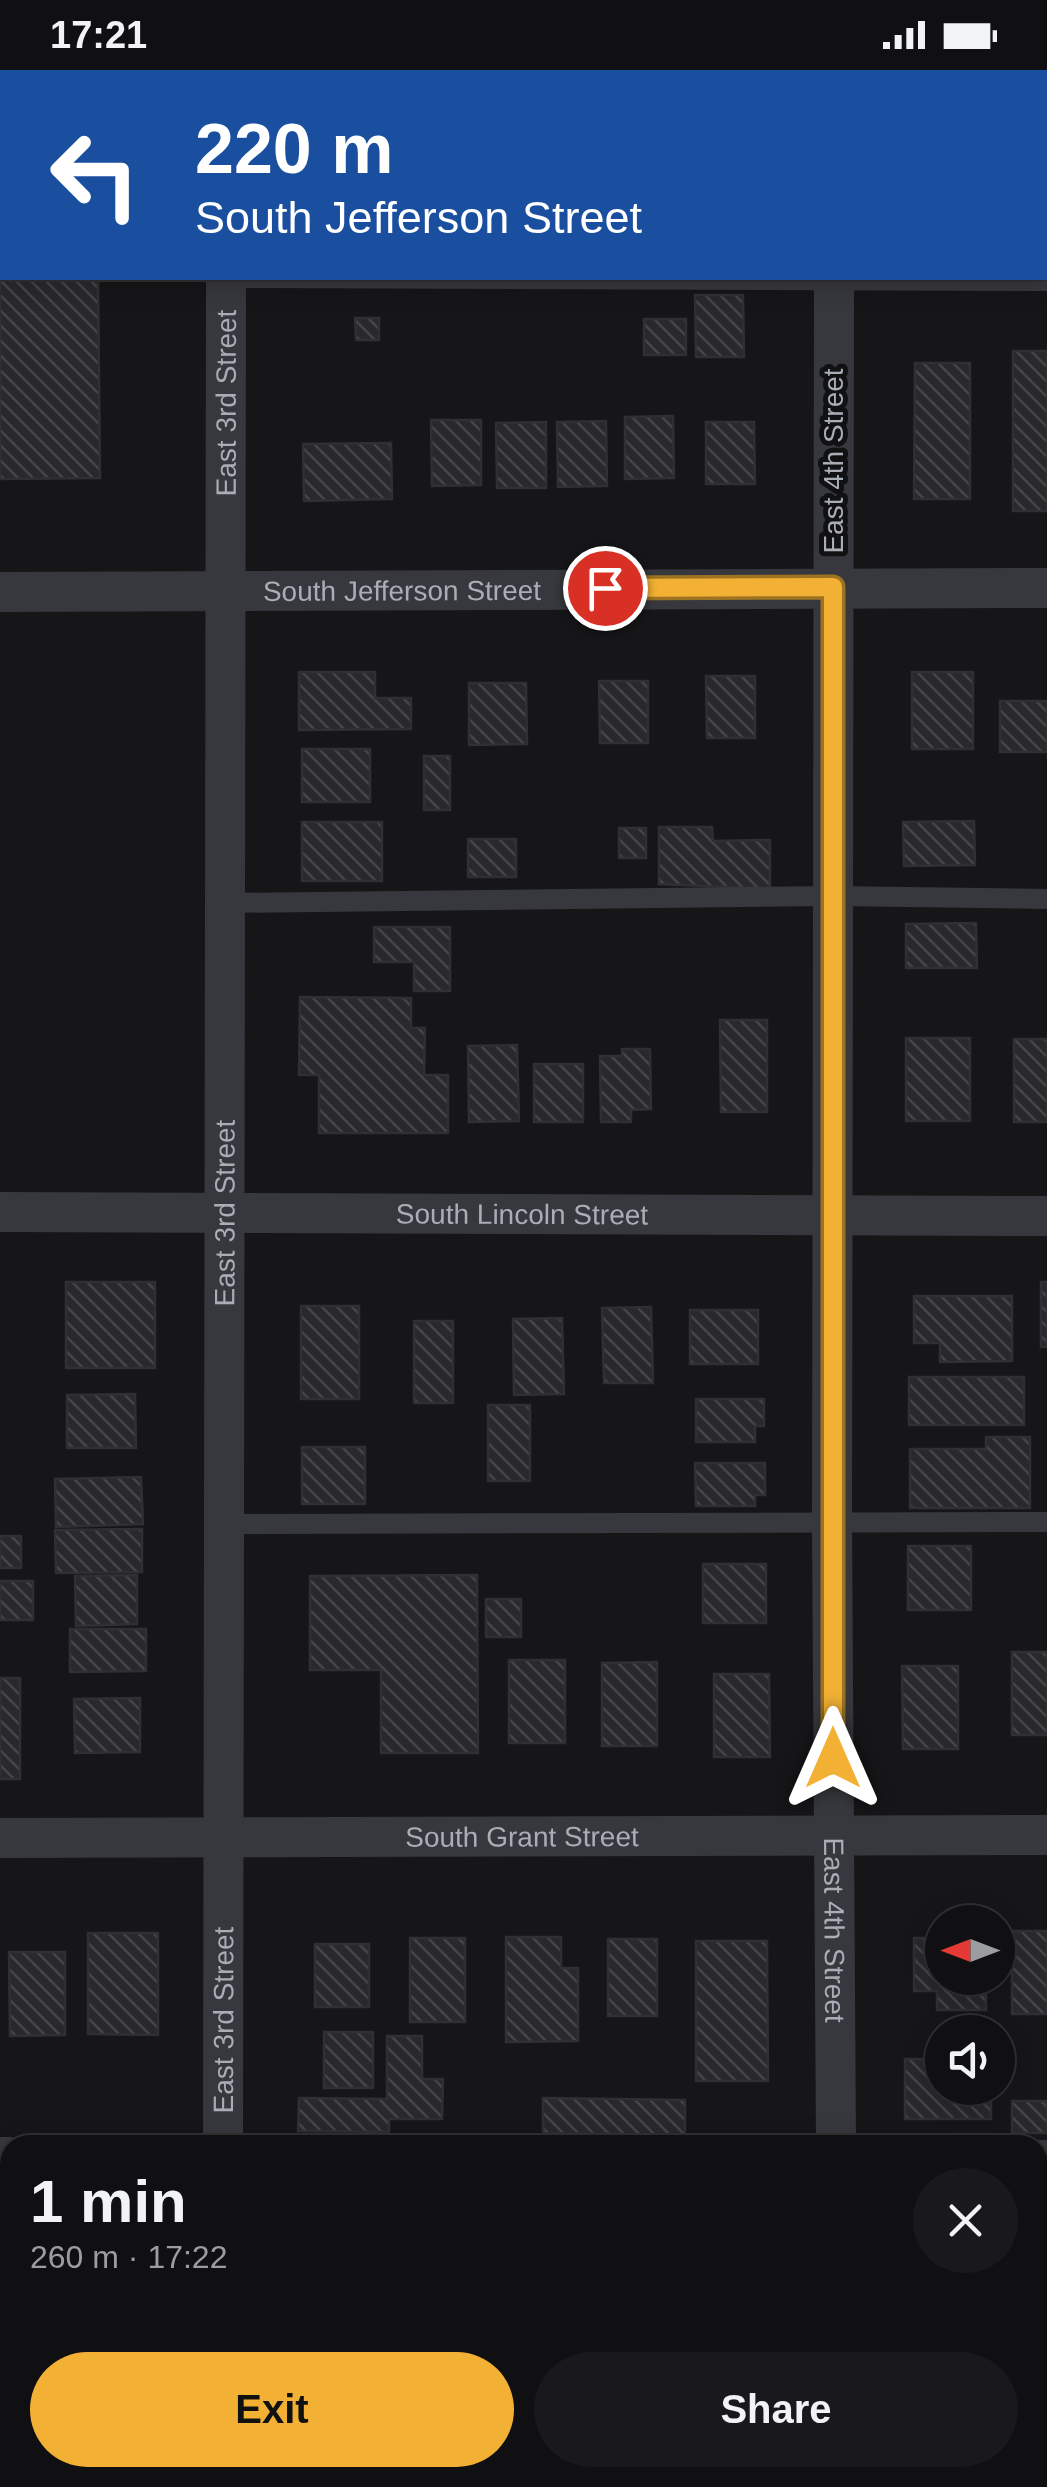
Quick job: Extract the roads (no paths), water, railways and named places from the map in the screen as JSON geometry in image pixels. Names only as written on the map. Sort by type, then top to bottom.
[{"type":"street","name":"East 3rd Street","points":[[223,2135],[227,1837],[223,903],[226,280]]},
{"type":"street","name":"East 4th Street","points":[[834,280],[832,1524],[836,2135]]},
{"type":"street","name":"South Jefferson Street","points":[[0,592],[1047,588]]},
{"type":"street","name":"South Lincoln Street","points":[[0,1212],[1047,1216]]},
{"type":"street","name":"South Grant Street","points":[[0,1838],[1047,1835]]},
{"type":"lane","points":[[905,280],[1047,282]]},
{"type":"lane","points":[[223,903],[834,896],[1047,898]]},
{"type":"lane","points":[[226,1524],[1047,1522]]}]
